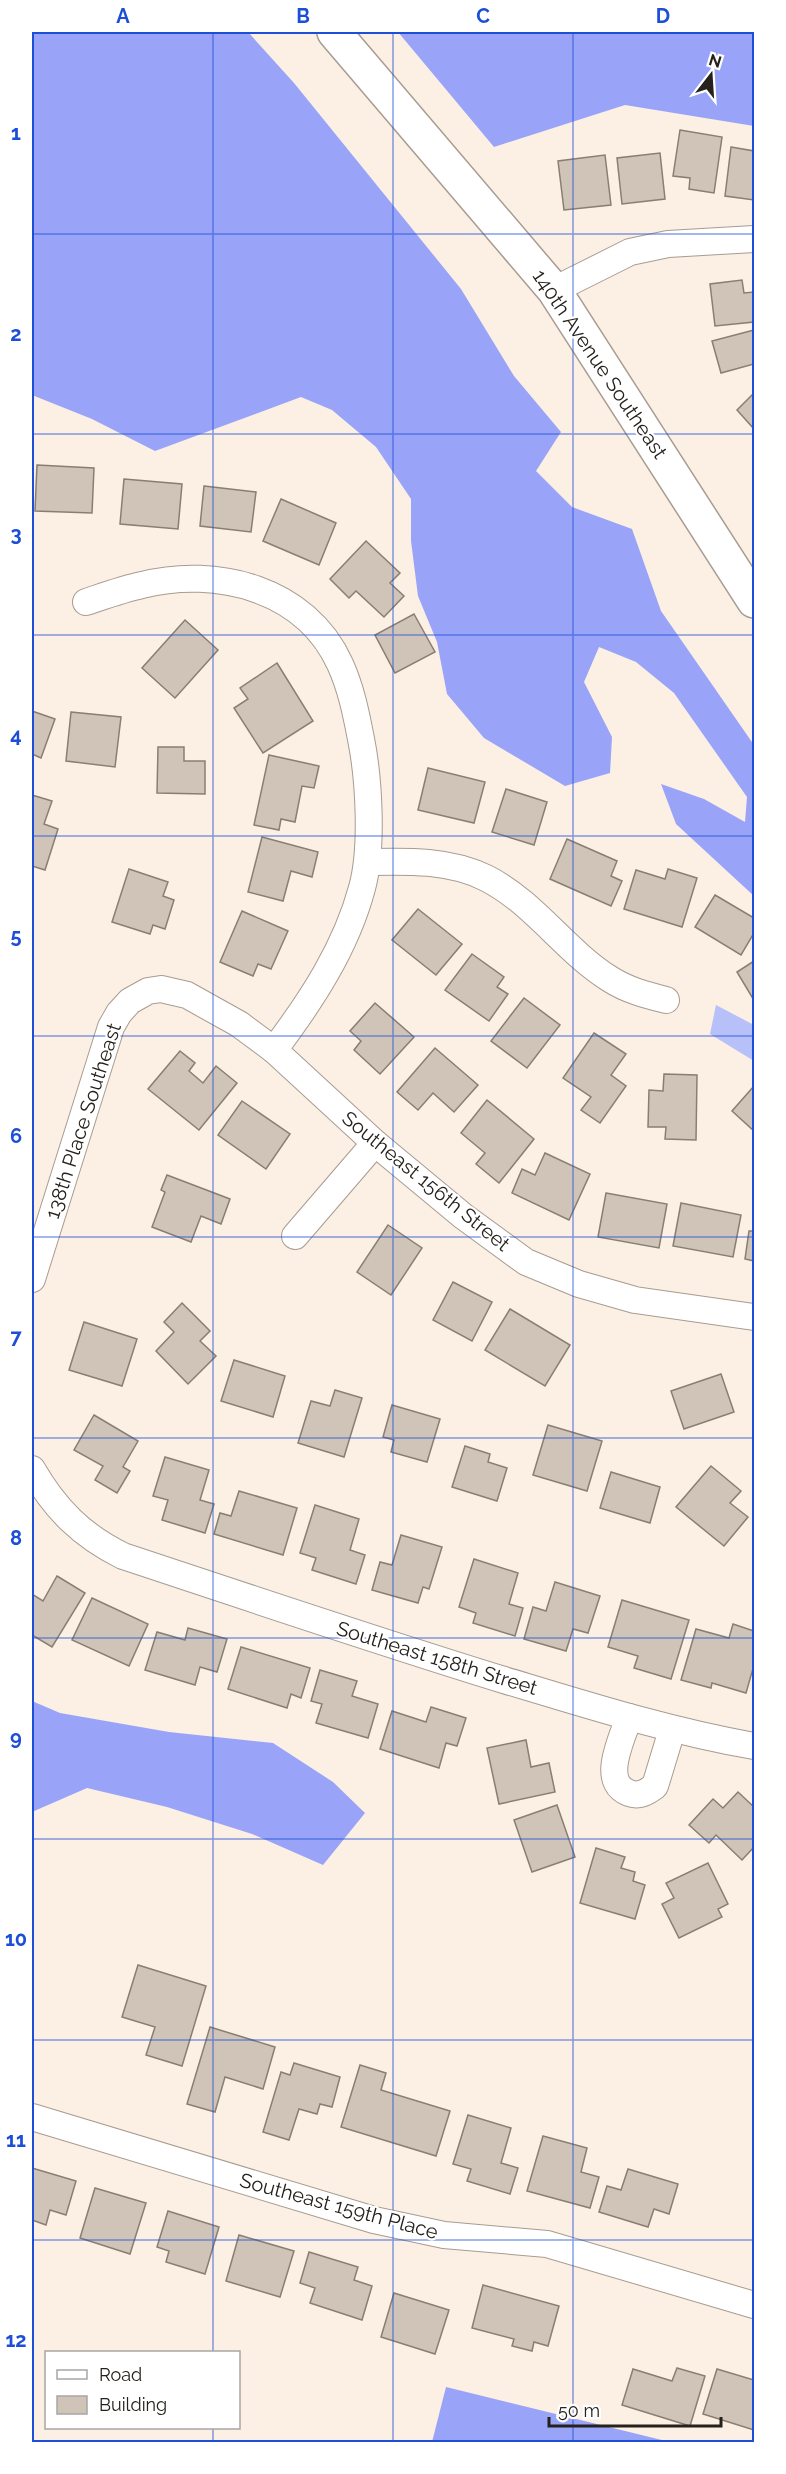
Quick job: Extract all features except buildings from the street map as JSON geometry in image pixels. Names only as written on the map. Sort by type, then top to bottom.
[{"type":"main road","name":"140th Avenue Southeast","points":[[334,32],[554,290],[754,601]]},
{"type":"street","points":[[554,290],[630,252],[668,244],[754,239]]},
{"type":"street","points":[[86,602],[143,584],[177,579],[216,579],[245,584],[273,595],[301,614],[319,632],[340,663],[353,698],[366,761],[369,862],[351,922],[332,964],[308,1005],[274,1050]]},
{"type":"street","points":[[369,862],[431,863],[459,868],[485,878],[509,893],[594,968],[633,991],[666,1000]]},
{"type":"street","name":"Southeast 156th Street","points":[[130,1000],[148,991],[161,989],[187,995],[239,1024],[274,1050],[375,1143],[463,1216],[526,1262],[579,1284],[635,1300],[754,1317]]},
{"type":"street","name":"138th Place Southeast","points":[[32,1279],[111,1027],[130,1000]]},
{"type":"street","points":[[295,1236],[375,1143]]},
{"type":"street","name":"Southeast 158th Street","points":[[32,1469],[62,1513],[100,1544],[123,1556],[359,1635],[672,1730],[754,1746]]},
{"type":"street","points":[[629,1717],[614,1766],[614,1775],[617,1783],[630,1794],[639,1795],[655,1786],[672,1730]]},
{"type":"street","name":"Southeast 159th Place","points":[[32,2117],[374,2220],[444,2235],[547,2244],[754,2305]]},
{"type":"shaded area","points":[[32,32],[248,32],[294,83],[461,289],[514,376],[561,432],[536,471],[572,507],[632,529],[661,611],[754,745],[754,896],[676,824],[661,784],[704,799],[745,822],[747,797],[674,693],[636,662],[599,647],[584,682],[612,737],[610,773],[565,786],[484,738],[447,694],[437,642],[418,596],[411,541],[411,499],[376,447],[332,410],[301,397],[155,451],[92,419],[32,395]]},
{"type":"shaded area","points":[[398,32],[754,32],[754,126],[625,105],[494,147]]},
{"type":"shaded area","points":[[716,1005],[754,1025],[754,1061],[710,1034]]},
{"type":"shaded area","points":[[32,1701],[60,1713],[169,1732],[273,1743],[333,1782],[365,1813],[323,1865],[252,1834],[167,1807],[87,1788],[32,1812]]},
{"type":"shaded area","points":[[446,2387],[670,2442],[432,2442]]}]
